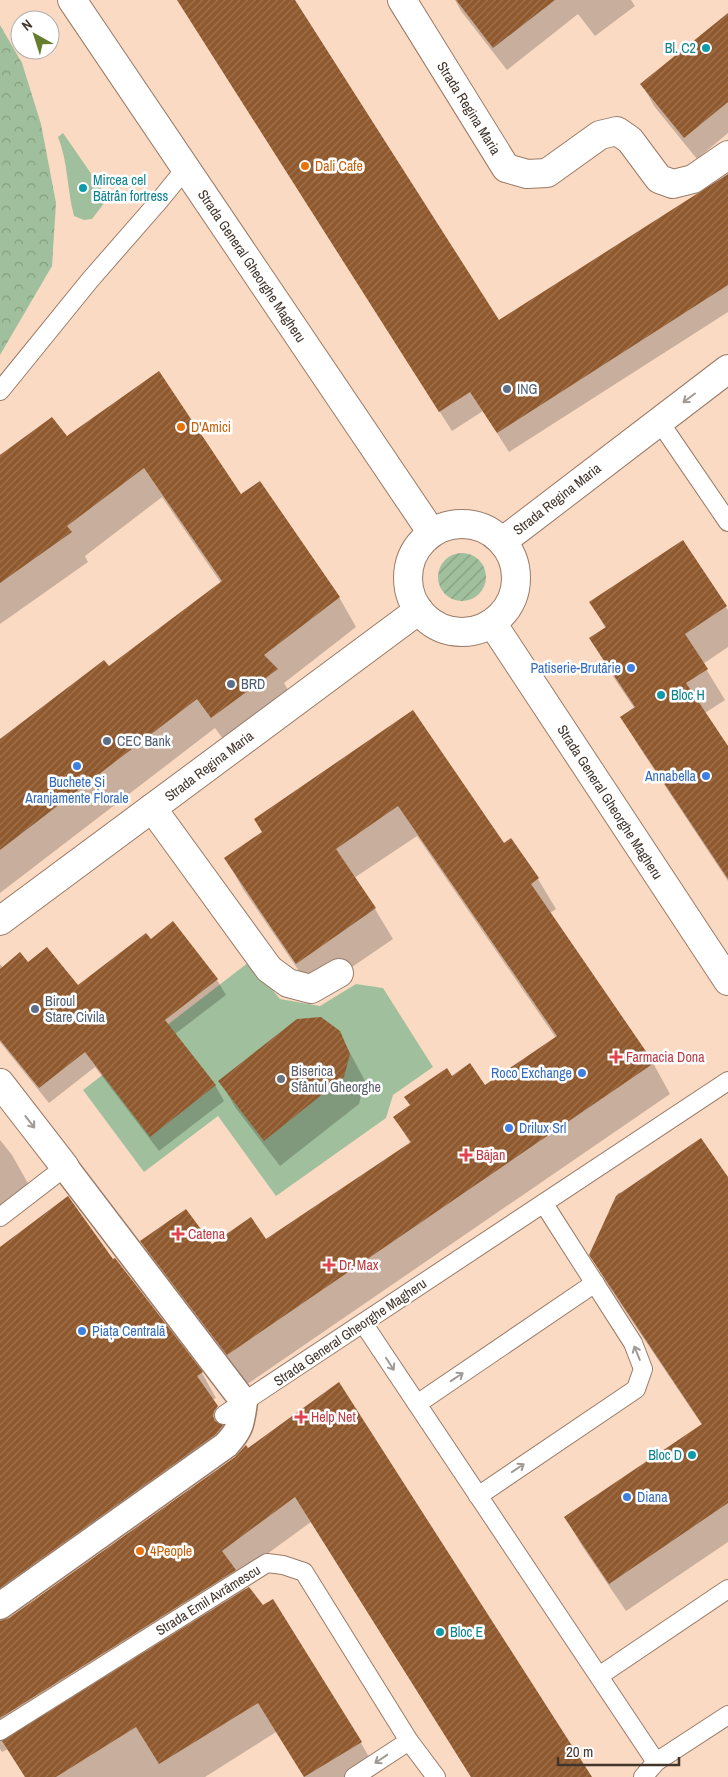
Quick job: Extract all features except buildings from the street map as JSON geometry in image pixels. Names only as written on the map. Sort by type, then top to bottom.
[{"type":"main road","name":"Strada General Gheorghe Magheru","points":[[72,0],[432,533]]},
{"type":"main road","name":"Strada Regina Maria","points":[[402,0],[506,168],[527,174],[547,172],[600,135],[616,131],[630,140],[659,179],[673,184],[693,179],[728,155]]},
{"type":"main road","name":"Strada Regina Maria","points":[[503,542],[728,369]]},
{"type":"main road","points":[[462,524],[477,526],[491,532],[503,542],[512,555],[516,571],[516,587],[511,602],[502,615],[492,623],[472,632],[444,629],[430,622],[419,610],[411,595],[408,578],[411,560],[419,545],[432,533],[446,526],[462,524]]},
{"type":"main road","name":"Strada Regina Maria","points":[[0,921],[419,610]]},
{"type":"main road","name":"Strada General Gheorghe Magheru","points":[[492,623],[728,981]]},
{"type":"main road","points":[[152,808],[268,969],[288,982],[311,989],[339,973]]},
{"type":"main road","points":[[0,1083],[65,1167]]},
{"type":"street","points":[[0,1606],[226,1445],[238,1432],[241,1422],[234,1409],[65,1167]]},
{"type":"lane","points":[[0,391],[90,280],[186,168]]},
{"type":"lane","points":[[659,421],[728,522]]},
{"type":"lane","name":"Strada General Gheorghe Magheru","points":[[234,1409],[728,1081]]},
{"type":"lane","points":[[0,1217],[65,1167]]},
{"type":"lane","points":[[478,1496],[636,1389],[644,1369],[633,1343],[544,1204]]},
{"type":"lane","points":[[417,1404],[595,1283]]},
{"type":"lane","points":[[363,1323],[656,1762]]},
{"type":"lane","name":"Strada Emil Avrămescu","points":[[0,1731],[267,1563],[283,1565],[304,1572],[409,1740],[436,1777]]},
{"type":"lane","points":[[599,1676],[728,1589]]},
{"type":"lane","points":[[643,1777],[656,1762],[728,1715]]},
{"type":"lane","points":[[354,1777],[409,1740]]},
{"type":"green space","points":[[0,25],[10,42],[10,60],[20,60],[22,63],[41,124],[56,203],[52,266],[0,355]]},
{"type":"green space","points":[[63,133],[108,198],[92,219],[84,220],[74,216],[64,156],[58,137]]},
{"type":"green space","points":[[457,553],[467,553],[479,560],[486,572],[486,582],[479,594],[467,601],[457,601],[449,597],[442,590],[438,582],[438,572],[442,564],[449,557]]},
{"type":"green space","points":[[249,962],[280,999],[320,1006],[356,984],[383,988],[433,1067],[393,1095],[386,1118],[276,1196],[218,1116],[144,1172],[83,1090]]},
{"type":"place","name":"Bl. C2","points":[[706,48]]},
{"type":"place","name":"Dali Cafe","points":[[305,166]]},
{"type":"place","name":"Mircea cel Bătrân fortress","points":[[83,188]]},
{"type":"place","name":"ING","points":[[507,389]]},
{"type":"place","name":"D'Amici","points":[[181,427]]},
{"type":"place","name":"Patiserie-Brutărie","points":[[631,668]]},
{"type":"place","name":"BRD","points":[[231,684]]},
{"type":"place","name":"Bloc H","points":[[661,695]]},
{"type":"place","name":"CEC Bank","points":[[107,741]]},
{"type":"place","name":"Buchete Și Aranjamente Florale","points":[[77,766]]},
{"type":"place","name":"Annabella","points":[[706,776]]},
{"type":"place","name":"Biroul Stare Civila","points":[[35,1009]]},
{"type":"place","name":"Farmacia Dona","points":[[616,1057]]},
{"type":"place","name":"Roco Exchange","points":[[582,1073]]},
{"type":"place","name":"Biserica Sfântul Gheorghe","points":[[281,1079]]},
{"type":"place","name":"Drilux Srl","points":[[509,1128]]},
{"type":"place","name":"Băjan","points":[[466,1155]]},
{"type":"place","name":"Catena","points":[[178,1234]]},
{"type":"place","name":"Dr. Max","points":[[329,1265]]},
{"type":"place","name":"Piața Centrală","points":[[82,1331]]},
{"type":"place","name":"Help Net","points":[[301,1417]]},
{"type":"place","name":"Bloc D","points":[[692,1455]]},
{"type":"place","name":"Diana","points":[[627,1497]]},
{"type":"place","name":"4People","points":[[140,1551]]},
{"type":"place","name":"Bloc E","points":[[440,1632]]}]
